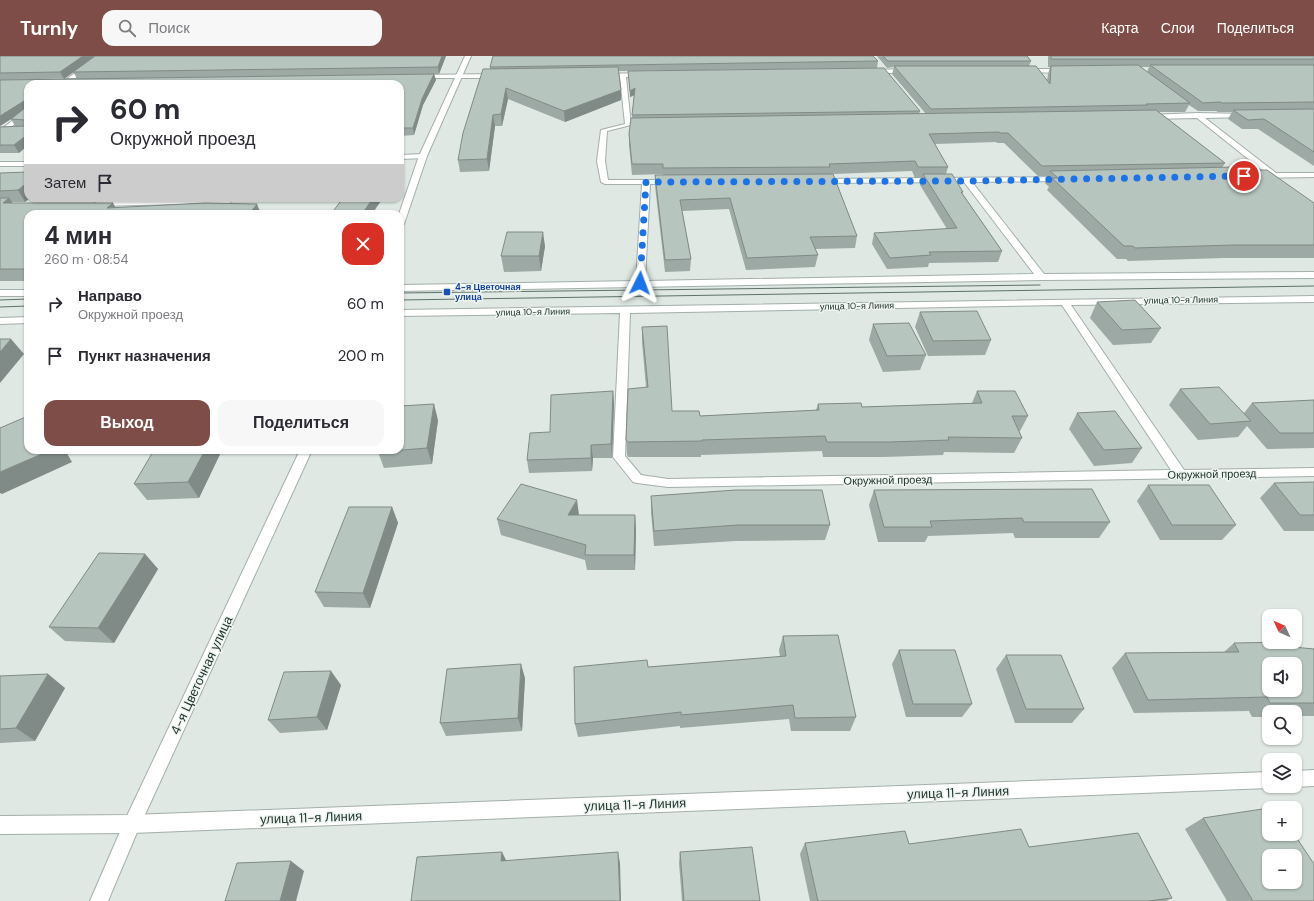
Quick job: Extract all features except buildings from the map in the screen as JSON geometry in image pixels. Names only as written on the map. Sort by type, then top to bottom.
[{"type":"street","points":[[66,80],[102,56]]},
{"type":"street","points":[[404,212],[423,156],[468,56]]},
{"type":"street","points":[[883,69],[890,77]]},
{"type":"street","points":[[861,72],[883,69],[917,71]]},
{"type":"street","points":[[1019,71],[1074,71]]},
{"type":"street","points":[[600,76],[647,75]]},
{"type":"street","points":[[412,77],[506,76]]},
{"type":"street","points":[[623,76],[628,125]]},
{"type":"street","points":[[1186,107],[1275,176]]},
{"type":"street","points":[[1,131],[24,114]]},
{"type":"street","points":[[1142,117],[1252,115]]},
{"type":"street","points":[[636,125],[628,125],[604,130],[601,161],[605,182],[677,182]]},
{"type":"street","points":[[1,131],[16,130]]},
{"type":"street","points":[[404,157],[423,156]]},
{"type":"street","points":[[0,164],[24,164]]},
{"type":"street","points":[[1251,176],[1314,175]]},
{"type":"street","points":[[810,181],[967,181],[1070,179]]},
{"type":"street","points":[[967,181],[1041,277]]},
{"type":"street","points":[[640,283],[646,182]]},
{"type":"street","points":[[86,204],[157,202]]},
{"type":"street","points":[[404,288],[1041,277],[1314,275]]},
{"type":"street","points":[[0,293],[24,293]]},
{"type":"street","name":"улица 10-я Линия","points":[[404,313],[625,311],[1064,302],[1314,299]]},
{"type":"street","points":[[1064,302],[1181,475]]},
{"type":"street","name":"Окружной проезд","points":[[625,311],[619,457],[637,479],[668,483],[1314,472]]},
{"type":"street","points":[[0,321],[24,320]]},
{"type":"street","name":"4-я Цветочная улица","points":[[99,901],[132,824],[304,454]]},
{"type":"street","points":[[1302,779],[1314,778]]},
{"type":"street","name":"улица 11-я Линия","points":[[0,825],[132,824],[1262,780]]},
{"type":"tram line","points":[[404,293],[1040,285]]},
{"type":"tram line","points":[[404,300],[1314,286]]},
{"type":"tram line","points":[[0,300],[24,299]]},
{"type":"tram line","points":[[0,307],[24,306]]},
{"type":"place","name":"4-я Цветочная улица","points":[[447,292]]},
{"type":"route","points":[[640,283],[646,182],[967,181],[1244,176]]}]
